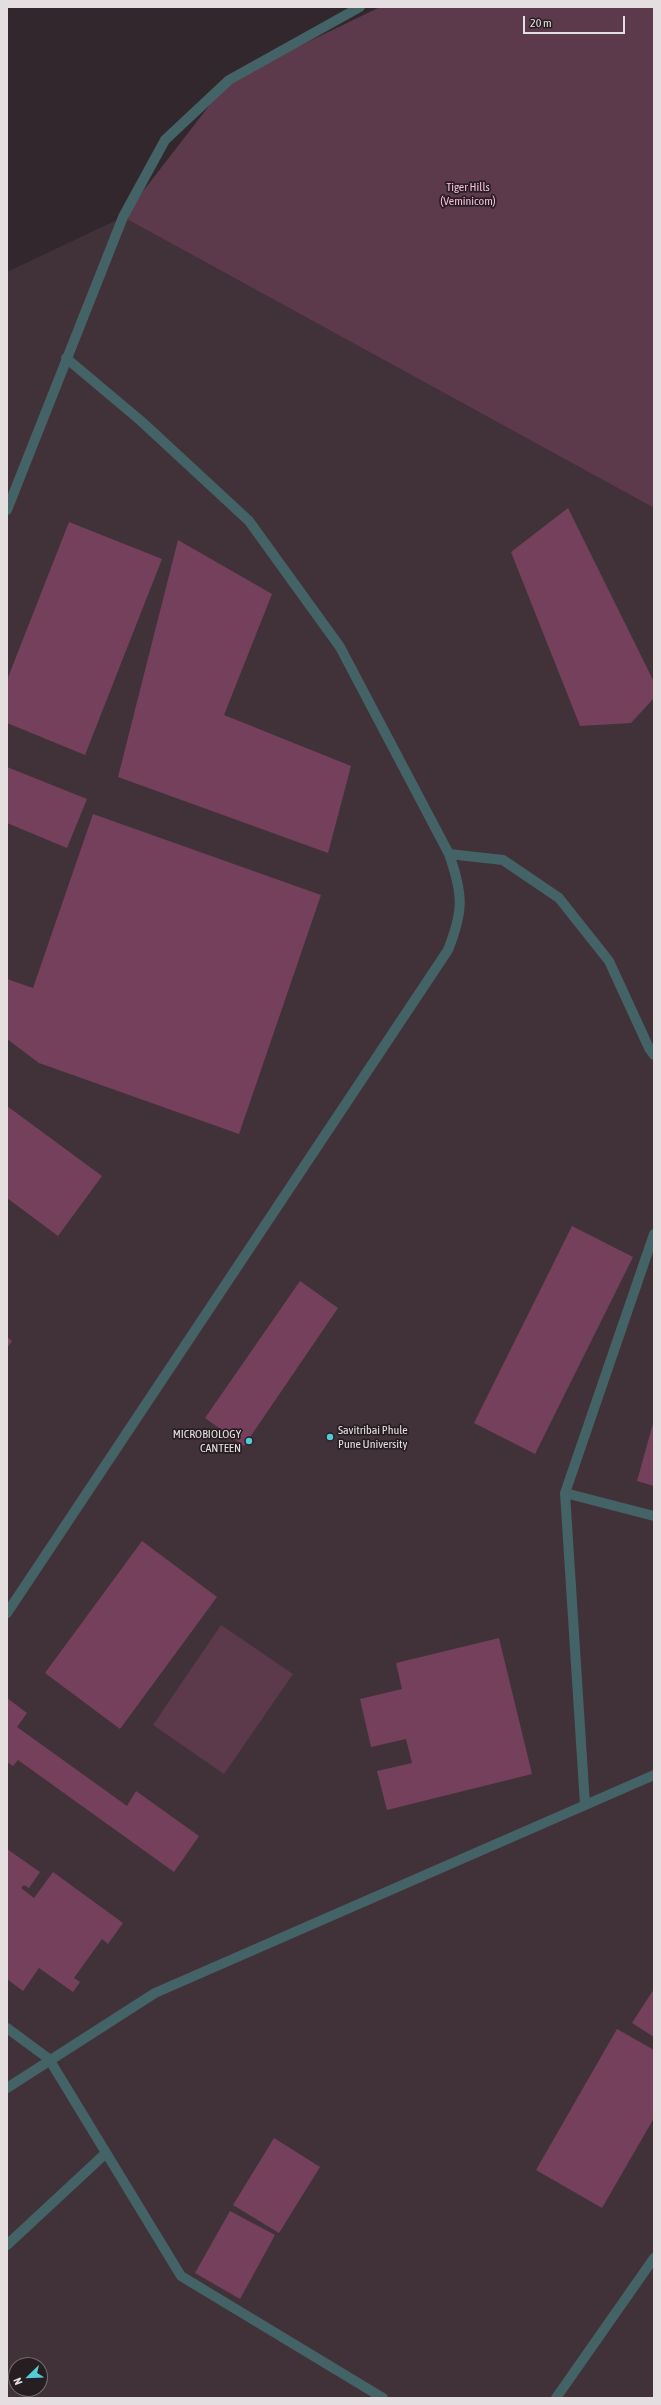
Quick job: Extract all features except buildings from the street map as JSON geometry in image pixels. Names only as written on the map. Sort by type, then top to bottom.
[{"type":"lane","points":[[7,510],[123,217],[165,140],[228,80],[360,7]]},
{"type":"lane","points":[[7,1613],[448,950],[456,931],[462,906],[457,877],[449,854],[340,647],[249,521],[141,421],[66,358]]},
{"type":"lane","points":[[449,854],[503,860],[559,898],[609,961],[649,1048],[654,1055]]},
{"type":"lane","points":[[585,1805],[565,1493],[654,1234]]},
{"type":"lane","points":[[565,1493],[654,1516]]},
{"type":"lane","points":[[7,2088],[49,2059],[155,1993],[654,1775]]},
{"type":"lane","points":[[7,2028],[49,2059],[181,2276],[383,2398]]},
{"type":"lane","points":[[7,2245],[106,2153]]},
{"type":"lane","points":[[556,2398],[654,2258]]},
{"type":"shaded area","name":"Savitribai Phule Pune University","points":[[123,217],[654,508],[654,2398],[7,2398],[7,272]]},
{"type":"green space","name":"Tiger Hills (Veminicom)","points":[[380,7],[654,7],[654,508],[123,217],[229,80]]},
{"type":"green space","points":[[221,1625],[293,1674],[224,1774],[153,1725]]},
{"type":"place","name":"Savitribai Phule Pune University","points":[[330,1437]]},
{"type":"place","name":"MICROBIOLOGY CANTEEN","points":[[249,1441]]}]
